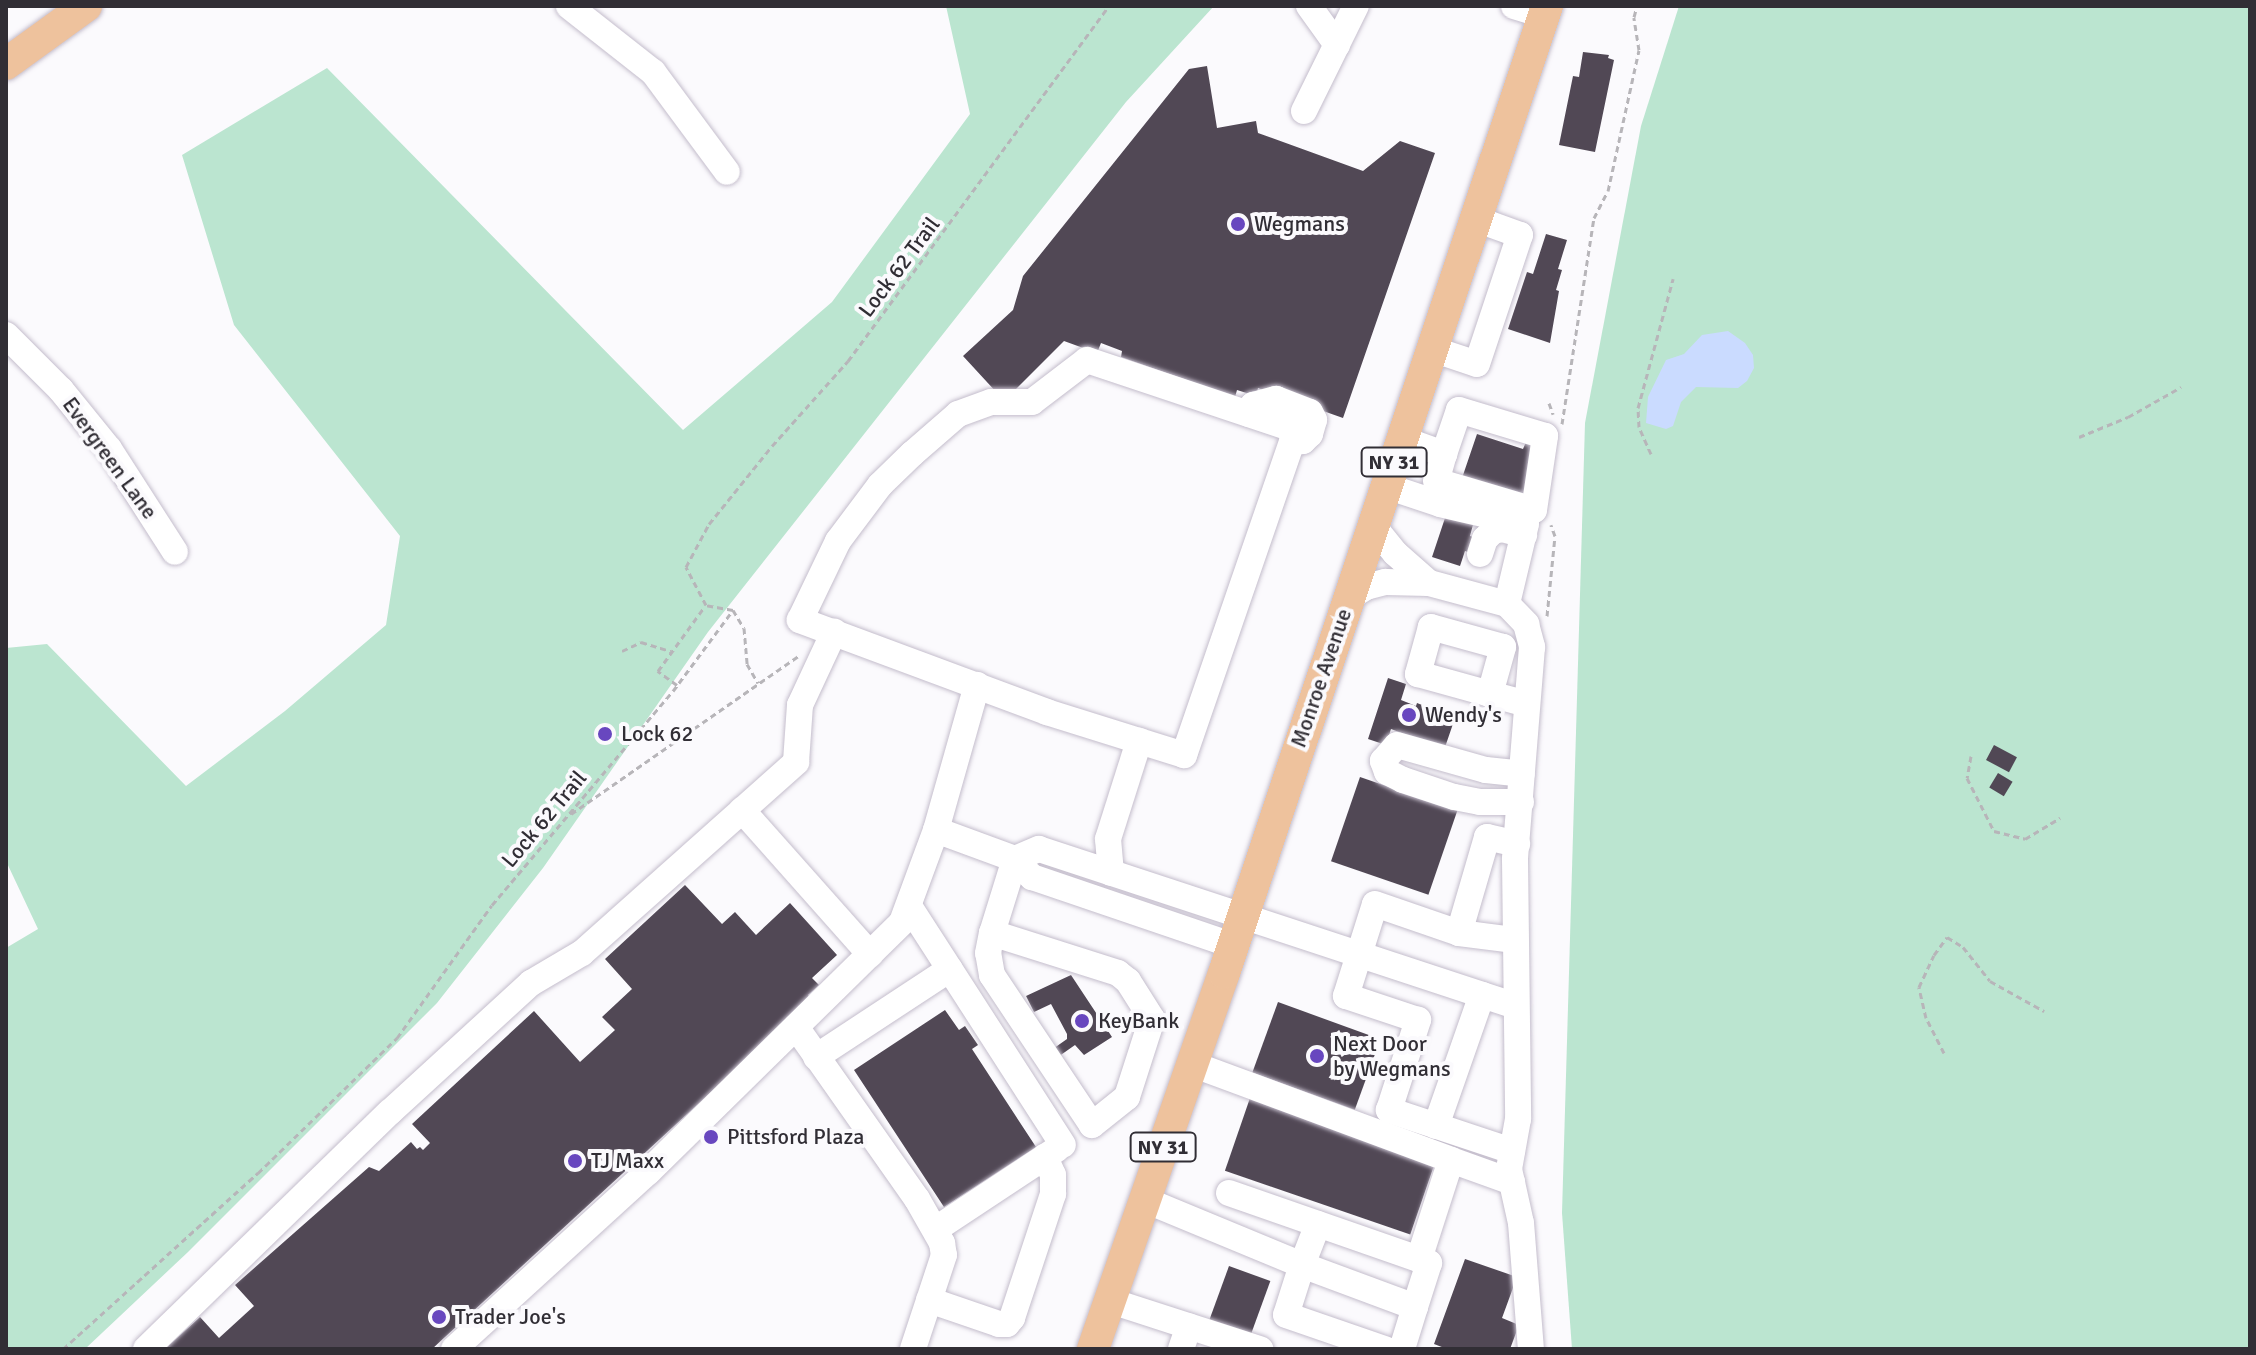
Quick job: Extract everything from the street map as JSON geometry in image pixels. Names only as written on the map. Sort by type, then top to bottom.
[{"type":"main road","points":[[6,64],[86,6]]},
{"type":"main road","name":"Monroe Avenue","points":[[1093,1349],[1476,219],[1535,9]]},
{"type":"street","points":[[569,6],[653,72],[727,172]]},
{"type":"street","points":[[1309,6],[1337,45]]},
{"type":"street","points":[[1304,111],[1356,6]]},
{"type":"street","points":[[1432,349],[1477,364],[1487,335],[1520,235],[1476,219]]},
{"type":"street","name":"Evergreen Lane","points":[[6,335],[61,390],[109,449],[175,552]]},
{"type":"street","points":[[1087,360],[1296,430],[1184,755],[1139,741],[800,620],[838,541],[880,485],[958,414],[991,402],[1032,402],[1087,360]]},
{"type":"street","points":[[1386,486],[1432,491],[1534,510],[1545,436],[1459,410],[1432,491]]},
{"type":"street","points":[[1402,439],[1444,454]]},
{"type":"street","points":[[1432,491],[1533,527]]},
{"type":"street","points":[[1373,526],[1395,553],[1429,583]]},
{"type":"street","points":[[1474,573],[1485,539],[1493,531],[1533,527]]},
{"type":"street","points":[[1507,604],[1533,527]]},
{"type":"street","points":[[1348,598],[1366,587],[1385,582],[1429,583],[1474,573]]},
{"type":"street","points":[[1474,573],[1526,624],[1532,647],[1517,844],[1514,940],[1518,1119],[1509,1169],[1521,1223],[1531,1349]]},
{"type":"street","points":[[146,1349],[390,1112],[531,983],[582,953],[796,762],[800,705],[834,632]]},
{"type":"street","points":[[454,1349],[648,1172],[902,922],[936,830],[977,685]]},
{"type":"street","points":[[1490,694],[1527,704]]},
{"type":"street","points":[[1111,873],[1108,839],[1139,741]]},
{"type":"street","points":[[1521,802],[1480,802],[1454,797],[1387,772],[1383,761],[1397,745],[1486,770],[1522,774]]},
{"type":"street","points":[[742,810],[870,954]]},
{"type":"street","points":[[936,830],[1015,859],[1032,877],[1237,931],[1358,955],[1516,1006]]},
{"type":"street","points":[[1459,933],[1487,837],[1517,844]]},
{"type":"street","points":[[1015,859],[1039,849],[1111,873],[1237,931]]},
{"type":"street","points":[[1015,859],[988,953],[992,975],[1092,1125]]},
{"type":"street","points":[[1512,1151],[1389,1110],[1418,1020],[1346,996],[1375,904],[1459,933],[1514,940]]},
{"type":"street","points":[[909,906],[950,969],[1054,1151],[1053,1194],[1012,1318],[1007,1324],[929,1300]]},
{"type":"street","points":[[936,1229],[1092,1125],[1127,1097],[1152,1019],[1128,981],[1118,973],[992,933]]},
{"type":"street","points":[[816,1057],[950,969]]},
{"type":"street","points":[[1436,1126],[1482,995]]},
{"type":"street","points":[[796,1027],[936,1229],[944,1255],[913,1349]]},
{"type":"street","points":[[1192,1064],[1512,1182]]},
{"type":"street","points":[[1419,1259],[1451,1160]]},
{"type":"street","points":[[1229,1193],[1429,1263],[1402,1349]]},
{"type":"street","points":[[1145,1200],[1302,1265],[1415,1307]]},
{"type":"street","points":[[1318,1224],[1286,1315],[1385,1349]]},
{"type":"street","points":[[1111,1301],[1188,1334],[1233,1349]]},
{"type":"street","points":[[1188,1334],[1260,1349]]},
{"type":"path","name":"Lock 62 Trail","points":[[706,605],[686,567],[709,524],[772,446],[848,361],[1109,6]]},
{"type":"path","points":[[1559,431],[1594,218],[1608,191],[1639,50],[1634,17],[1637,6]]},
{"type":"path","points":[[1651,454],[1639,427],[1638,408],[1673,279]]},
{"type":"path","points":[[2079,437],[2118,422],[2181,387]]},
{"type":"path","points":[[1533,527],[1555,536],[1546,622]]},
{"type":"path","points":[[677,685],[658,671],[706,605],[733,610],[744,628],[747,664],[758,683]]},
{"type":"path","name":"Lock 62 Trail","points":[[63,1349],[258,1173],[397,1038],[492,905],[677,685],[733,610]]},
{"type":"path","points":[[622,651],[641,642],[672,651]]},
{"type":"path","points":[[565,819],[798,656],[819,664]]},
{"type":"path","points":[[1971,756],[1967,778],[1994,831],[2025,839],[2060,818]]},
{"type":"path","points":[[1944,1053],[1926,1018],[1919,987],[1934,955],[1947,937],[1963,947],[1990,981],[2044,1011]]},
{"type":"green space","points":[[946,6],[1214,6],[1126,102],[708,632],[543,868],[437,1003],[188,1252],[85,1349],[6,1349],[6,948],[38,929],[6,861],[6,648],[47,644],[186,786],[285,711],[386,625],[400,536],[234,325],[182,155],[327,68],[683,430],[832,302],[970,114]]},
{"type":"green space","points":[[1679,6],[2250,6],[2250,1349],[1572,1349],[1562,1213],[1585,423],[1641,126]]},
{"type":"water","points":[[1728,331],[1745,343],[1753,355],[1754,368],[1747,381],[1738,388],[1696,387],[1681,402],[1673,426],[1666,429],[1646,423],[1648,397],[1666,360],[1684,354],[1702,335]]},
{"type":"building","points":[[1583,52],[1609,55],[1608,58],[1614,60],[1595,152],[1559,145],[1573,76],[1579,77]]},
{"type":"building","name":"Wegmans","points":[[1207,66],[1217,128],[1256,121],[1258,133],[1363,171],[1400,141],[1435,153],[1343,418],[1258,388],[1256,396],[1237,390],[1235,397],[1121,357],[1122,351],[1101,343],[1097,353],[1064,341],[1010,395],[998,394],[963,356],[1013,310],[1023,276],[1189,69]]},
{"type":"building","points":[[1546,234],[1567,240],[1558,269],[1562,270],[1556,290],[1559,291],[1550,343],[1508,329],[1527,272],[1533,274]]},
{"type":"building","points":[[1477,434],[1523,449],[1526,442],[1536,446],[1530,504],[1461,481]]},
{"type":"building","points":[[1447,512],[1474,521],[1470,536],[1475,538],[1471,553],[1465,551],[1460,566],[1432,557]]},
{"type":"building","name":"Wendy's","points":[[1388,678],[1406,684],[1401,700],[1455,718],[1443,753],[1397,736],[1399,732],[1391,729],[1386,745],[1368,739]]},
{"type":"building","points":[[1994,745],[2017,757],[2009,772],[1986,760]]},
{"type":"building","points":[[1998,773],[2013,782],[2004,796],[1989,788]]},
{"type":"building","points":[[1360,777],[1457,811],[1428,895],[1331,861]]},
{"type":"building","points":[[685,885],[722,924],[735,912],[756,935],[790,903],[837,955],[812,978],[819,985],[808,995],[812,999],[432,1349],[165,1349],[200,1317],[219,1338],[254,1306],[235,1285],[369,1167],[379,1171],[411,1142],[417,1149],[420,1147],[423,1150],[430,1143],[412,1124],[534,1011],[580,1062],[615,1030],[602,1017],[632,989],[605,959]]},
{"type":"building","name":"KeyBank","points":[[1071,975],[1112,1037],[1084,1055],[1075,1045],[1055,1059],[1050,1051],[1067,1039],[1067,1034],[1051,1004],[1034,1012],[1026,996]]},
{"type":"building","name":"Next Door by Wegmans","points":[[1278,1002],[1380,1039],[1355,1110],[1252,1072]]},
{"type":"building","points":[[945,1010],[959,1030],[965,1026],[978,1045],[972,1049],[1036,1147],[944,1207],[854,1070]]},
{"type":"building","points":[[1250,1098],[1435,1162],[1410,1235],[1225,1171]]},
{"type":"building","points":[[1465,1259],[1517,1277],[1502,1318],[1519,1325],[1510,1349],[1447,1349],[1434,1344]]},
{"type":"building","points":[[1229,1266],[1270,1281],[1251,1336],[1209,1321]]},
{"type":"place","name":"Wegmans","points":[[1238,224]]},
{"type":"place","name":"Wendy's","points":[[1409,715]]},
{"type":"place","name":"Lock 62","points":[[605,734]]},
{"type":"place","name":"KeyBank","points":[[1082,1021]]},
{"type":"place","name":"Next Door by Wegmans","points":[[1317,1056]]},
{"type":"place","name":"Pittsford Plaza","points":[[711,1137]]},
{"type":"place","name":"TJ Maxx","points":[[575,1161]]},
{"type":"place","name":"Trader Joe's","points":[[439,1317]]}]
